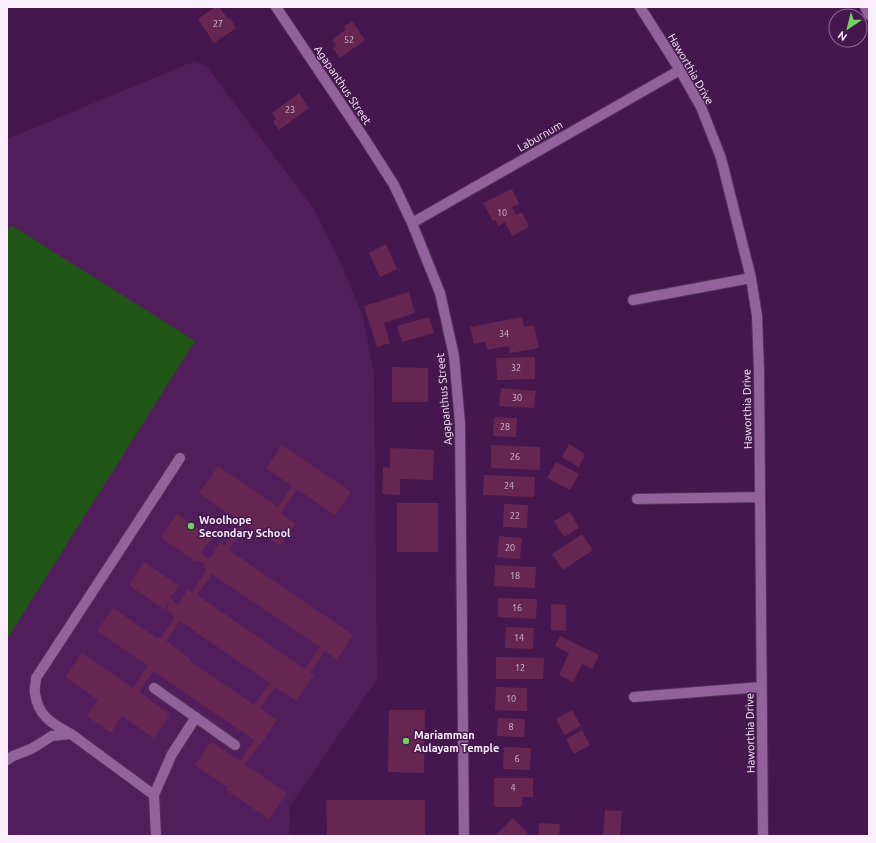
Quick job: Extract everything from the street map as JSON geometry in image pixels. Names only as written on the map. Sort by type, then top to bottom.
[{"type":"street","name":"Agapanthus Street","points":[[276,7],[394,185],[412,223],[440,293],[454,356],[460,416],[464,836]]},
{"type":"street","name":"Haworthia Drive","points":[[640,7],[680,70],[701,107],[721,158],[751,278],[757,316],[759,370],[763,836]]},
{"type":"street","points":[[865,7],[869,15]]},
{"type":"street","name":"Laburnum","points":[[412,223],[680,70]]},
{"type":"street","points":[[633,300],[751,278]]},
{"type":"street","points":[[154,795],[71,734],[50,722],[40,710],[35,693],[36,678],[180,458]]},
{"type":"street","points":[[637,499],[760,497]]},
{"type":"street","points":[[154,688],[196,716],[235,745]]},
{"type":"street","points":[[634,697],[761,688]]},
{"type":"street","points":[[156,836],[154,795],[172,754],[196,716]]},
{"type":"street","points":[[7,760],[31,749],[52,736],[71,734]]},
{"type":"shaded area","name":"Woolhope Secondary School","points":[[195,61],[207,67],[313,208],[341,264],[362,314],[374,373],[377,679],[290,806],[289,836],[7,836],[7,139]]},
{"type":"green space","points":[[11,225],[195,341],[7,639],[7,232]]},
{"type":"building","points":[[215,7],[219,7],[228,19],[230,18],[236,28],[214,43],[198,19]]},
{"type":"building","points":[[352,21],[365,40],[340,58],[333,48],[336,45],[332,40],[346,29],[344,27]]},
{"type":"building","points":[[299,93],[309,108],[279,130],[273,122],[276,119],[272,113]]},
{"type":"building","points":[[512,189],[519,204],[512,207],[516,215],[522,212],[529,227],[512,236],[505,222],[498,226],[496,220],[493,221],[483,203]]},
{"type":"building","points":[[386,244],[397,269],[380,277],[369,253]]},
{"type":"building","points":[[409,292],[415,313],[384,323],[390,343],[377,347],[364,306]]},
{"type":"building","points":[[429,317],[434,333],[402,342],[397,326]]},
{"type":"building","points":[[522,317],[524,327],[534,325],[539,348],[510,353],[509,346],[487,350],[485,342],[474,344],[470,327]]},
{"type":"building","points":[[535,357],[535,379],[497,380],[496,358]]},
{"type":"building","points":[[392,367],[428,368],[428,402],[392,402]]},
{"type":"building","points":[[501,388],[536,391],[534,408],[499,406]]},
{"type":"building","points":[[494,417],[517,418],[516,437],[493,436]]},
{"type":"building","points":[[569,444],[585,454],[579,467],[562,457]]},
{"type":"building","points":[[282,445],[351,492],[335,515],[297,489],[281,513],[296,524],[280,546],[262,532],[260,535],[246,526],[229,550],[353,635],[337,659],[325,651],[310,672],[314,675],[296,701],[275,687],[260,708],[277,720],[245,764],[287,793],[269,819],[226,790],[228,787],[195,765],[211,741],[240,761],[254,740],[153,671],[139,692],[170,714],[154,738],[122,716],[111,733],[87,716],[98,700],[65,677],[82,653],[133,688],[148,666],[97,631],[113,608],[158,639],[160,637],[161,638],[175,617],[166,609],[169,604],[168,603],[164,609],[129,585],[144,562],[179,586],[170,598],[178,605],[188,589],[192,592],[207,570],[203,567],[205,565],[198,560],[196,562],[161,537],[177,514],[212,538],[201,553],[209,559],[220,543],[224,546],[241,522],[199,493],[218,466],[278,507],[292,486],[266,468]],"holes":[[[212,574],[320,647],[305,669],[197,595]],[[180,621],[270,683],[254,705],[190,661],[191,659],[166,641]]]},
{"type":"building","points":[[491,445],[540,447],[540,470],[491,468]]},
{"type":"building","points":[[390,448],[434,450],[433,480],[400,479],[400,495],[382,494],[383,467],[390,468]]},
{"type":"building","points":[[556,462],[579,474],[570,490],[547,478]]},
{"type":"building","points":[[484,475],[535,477],[534,497],[483,495]]},
{"type":"building","points":[[397,503],[438,503],[438,552],[397,552]]},
{"type":"building","points":[[504,504],[528,505],[527,528],[503,527]]},
{"type":"building","points":[[570,512],[579,528],[564,537],[554,521]]},
{"type":"building","points":[[582,534],[593,550],[563,570],[552,554]]},
{"type":"building","points":[[499,536],[522,538],[520,559],[497,557]]},
{"type":"building","points":[[495,565],[536,567],[535,588],[494,586]]},
{"type":"building","points":[[498,598],[537,599],[536,619],[498,617]]},
{"type":"building","points":[[551,604],[566,605],[566,631],[551,630]]},
{"type":"building","points":[[506,627],[534,628],[533,649],[505,648]]},
{"type":"building","points":[[560,636],[599,655],[592,669],[582,664],[573,682],[559,675],[569,653],[555,646]]},
{"type":"building","points":[[496,657],[544,658],[543,679],[496,679]]},
{"type":"building","points":[[496,687],[527,688],[527,711],[495,710]]},
{"type":"building","name":"Mariamman Aulayam Temple","points":[[389,710],[425,710],[424,773],[388,772]]},
{"type":"building","points":[[572,710],[581,726],[565,735],[556,719]]},
{"type":"building","points":[[498,718],[525,719],[524,737],[497,736]]},
{"type":"building","points":[[582,730],[590,745],[574,754],[566,739]]},
{"type":"building","points":[[504,747],[531,748],[530,770],[503,769]]},
{"type":"building","points":[[494,778],[533,778],[533,797],[522,797],[522,807],[494,807]]},
{"type":"building","points":[[326,800],[425,800],[425,836],[327,836]]},
{"type":"building","points":[[605,810],[622,811],[620,836],[603,836]]},
{"type":"building","points":[[513,818],[528,833],[525,836],[495,836]]},
{"type":"building","points":[[539,823],[560,824],[559,836],[538,836]]},
{"type":"place","name":"Woolhope Secondary School","points":[[191,526]]},
{"type":"place","name":"Mariamman Aulayam Temple","points":[[406,741]]}]
